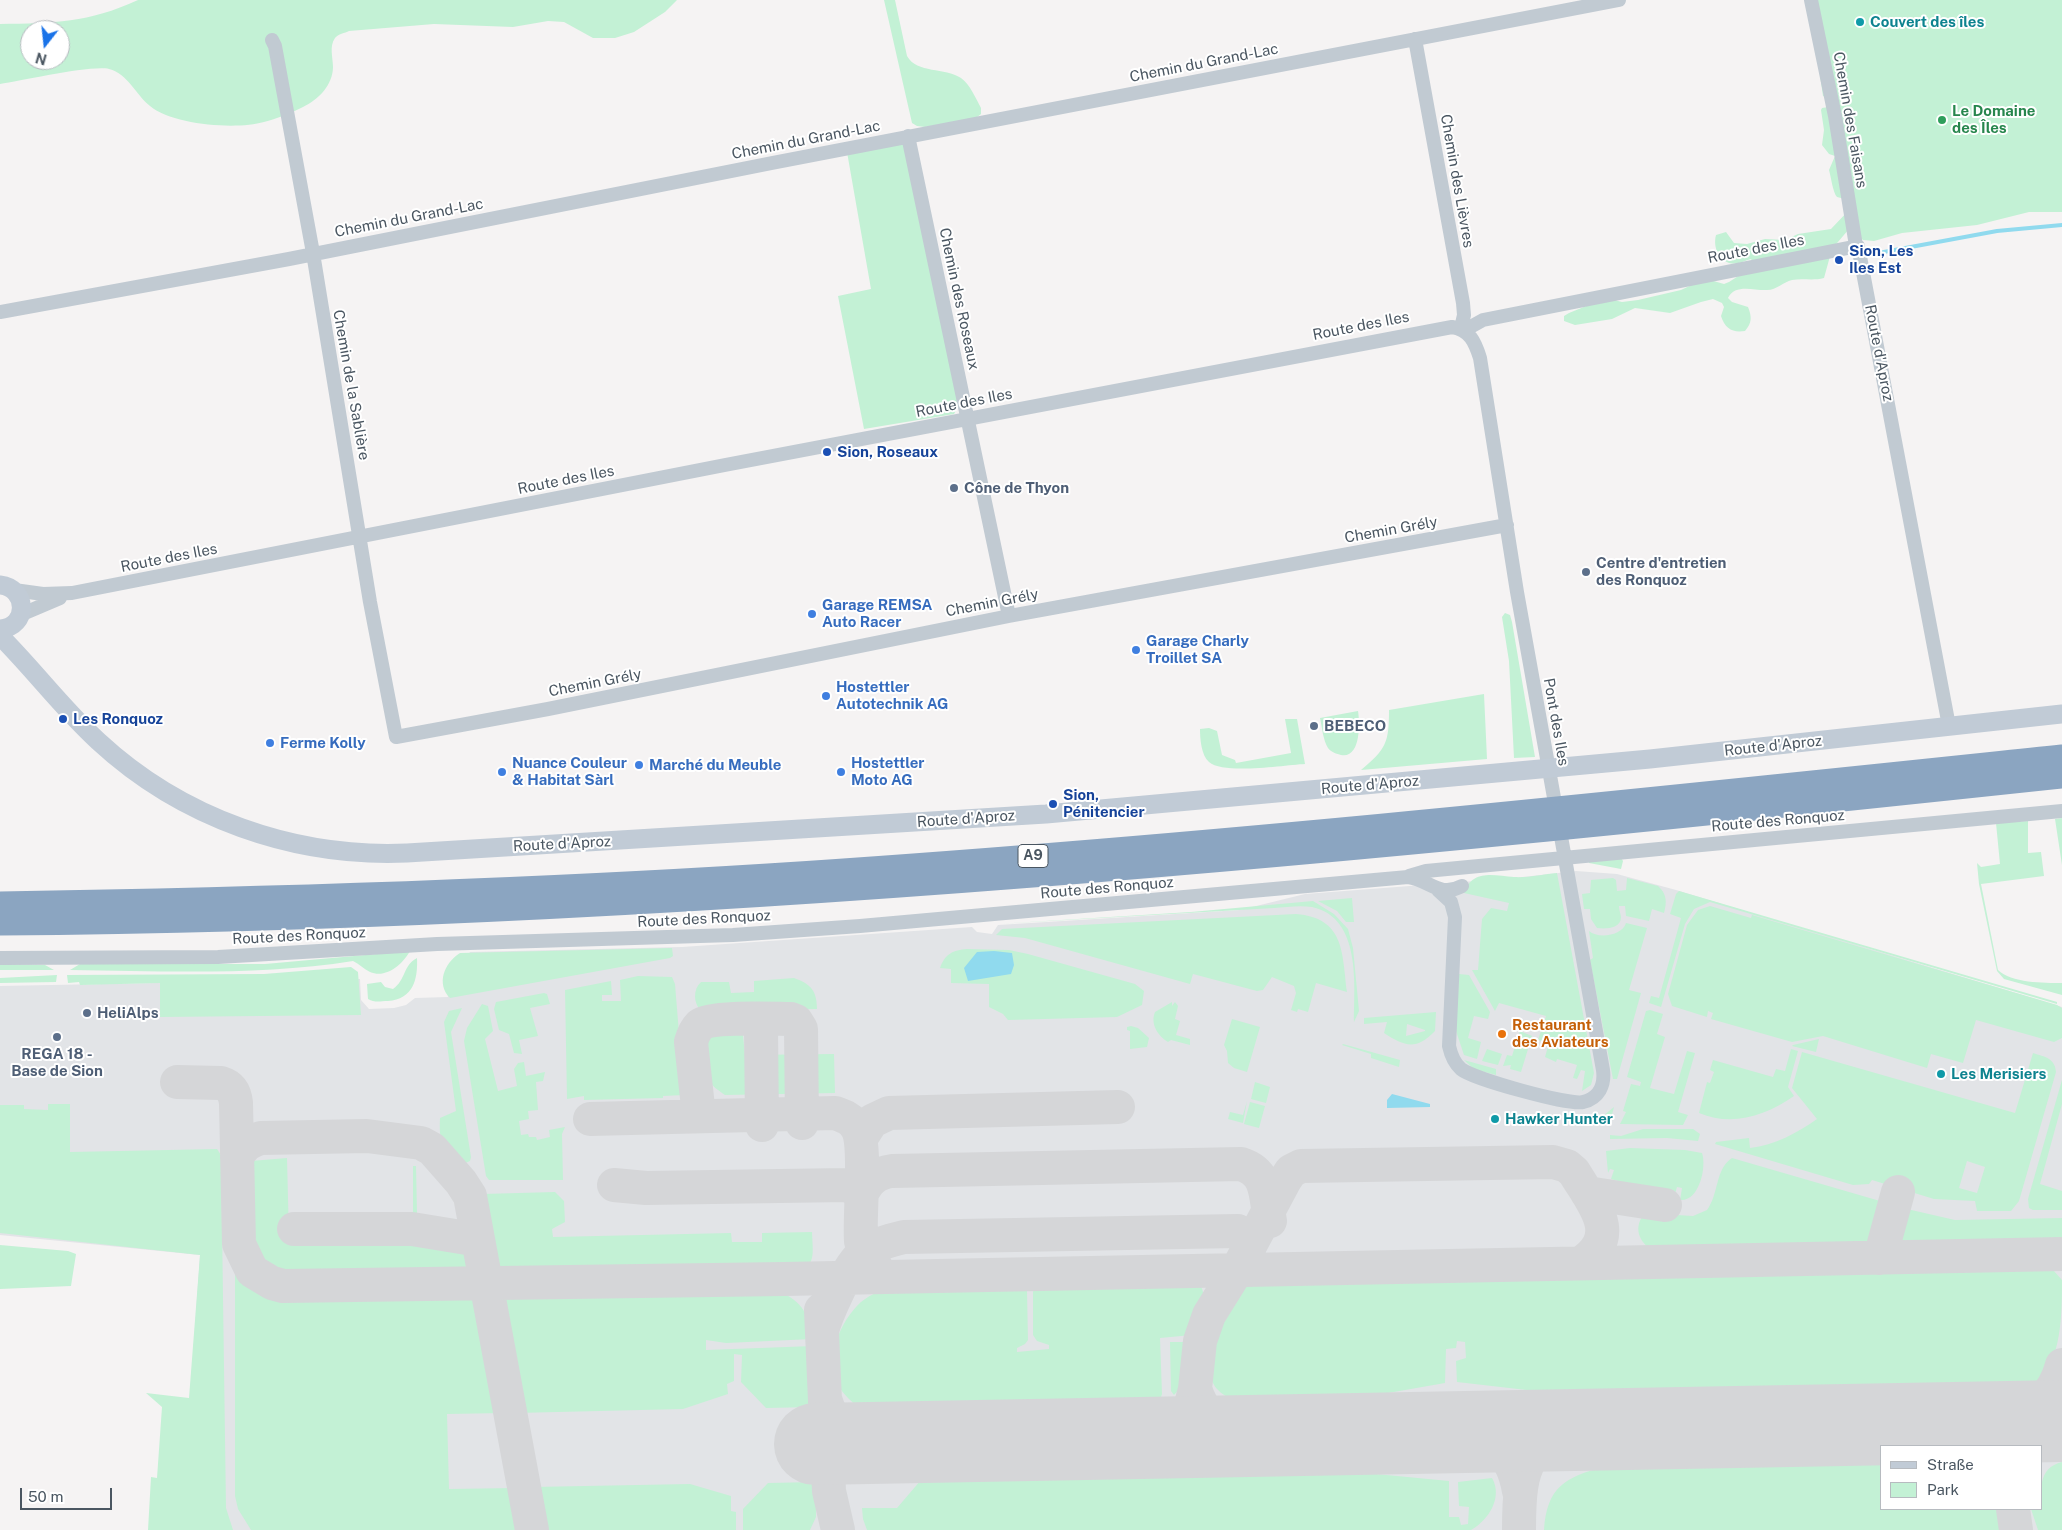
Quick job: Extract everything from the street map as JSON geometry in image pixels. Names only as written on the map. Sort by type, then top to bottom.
[{"type":"highway","name":"A9","points":[[0,904],[296,898],[515,890],[907,866],[1448,820],[2062,757]]},
{"type":"highway","name":"A9","points":[[5,924],[456,911],[915,885],[1364,848],[2062,776]]},
{"type":"street","name":"Chemin du Grand-Lac","points":[[0,312],[1619,0]]},
{"type":"street","name":"Chemin des Faisans","points":[[1812,0],[1835,116],[1857,246]]},
{"type":"street","name":"Chemin des Lièvres","points":[[1415,39],[1463,302],[1463,329]]},
{"type":"street","name":"Chemin de la Sablière","points":[[272,40],[275,46],[313,253],[360,538],[396,736]]},
{"type":"street","name":"Chemin des Roseaux","points":[[908,136],[1009,616]]},
{"type":"street","name":"Route des Iles","points":[[4,586],[43,594],[72,593],[1442,327],[1463,329],[1483,320],[1857,246]]},
{"type":"street","name":"Route d'Aproz","points":[[1857,246],[1949,726]]},
{"type":"street","name":"Pont des Iles","points":[[1463,329],[1473,340],[1480,358],[1543,740],[1604,1075],[1598,1094],[1583,1102],[1572,1103]]},
{"type":"street","name":"Chemin Grély","points":[[396,736],[548,709],[1009,616],[1507,525]]},
{"type":"street","name":"Route d'Aproz","points":[[4,586],[21,601],[12,622],[38,676]]},
{"type":"street","name":"Route des Iles","points":[[12,622],[36,606],[72,593]]},
{"type":"street","name":"Route d'Aproz","points":[[0,636],[98,741],[126,765],[168,793],[207,814],[243,829],[292,843],[336,850],[407,853],[1050,809],[1650,759],[2062,714]]},
{"type":"street","name":"Route des Ronquoz","points":[[0,958],[218,958],[437,944],[733,935],[860,926],[1408,877],[1426,871],[2062,811]]},
{"type":"street","name":"Route des Ronquoz","points":[[1497,865],[1479,870],[1462,886],[1457,894],[1454,910],[1449,1046],[1454,1061],[1469,1074],[1572,1103]]},
{"type":"street","points":[[1438,890],[1452,875],[1467,867]]},
{"type":"street","name":"Route des Ronquoz","points":[[1408,877],[1426,882],[1438,890]]},
{"type":"street","points":[[1438,890],[1451,891],[1462,886]]},
{"type":"street","points":[[1438,890],[1450,902],[1454,910]]},
{"type":"shaded area","points":[[1576,871],[1617,874],[1676,890],[2062,1007],[2062,1530],[181,1530],[200,1255],[0,1235],[0,986],[360,979],[361,1000],[369,1009],[394,1008],[406,1005],[415,998],[448,997],[446,985],[470,952],[682,947],[972,927],[977,932],[992,934],[998,925],[1240,910],[1305,894],[1514,878]]},
{"type":"green space","points":[[138,0],[677,0],[665,12],[634,32],[615,38],[593,38],[564,22],[548,21],[513,27],[434,24],[349,31],[338,36],[333,41],[332,74],[327,86],[319,96],[309,104],[289,114],[269,121],[238,126],[189,122],[160,112],[150,106],[127,80],[109,69],[72,71],[0,84],[0,24],[20,23],[20,70],[70,70],[70,20],[103,13]]},
{"type":"green space","points":[[884,0],[895,0],[907,56],[912,62],[924,68],[947,72],[961,78],[967,84],[981,108],[981,114],[976,118],[925,127],[912,123]]},
{"type":"green space","name":"Le Domaine des Îles","points":[[1809,0],[2062,0],[2062,212],[2029,212],[1977,225],[1902,233],[1874,241],[1863,240],[1849,229],[1832,249],[1824,278],[1792,280],[1771,290],[1740,289],[1731,293],[1728,298],[1732,302],[1748,307],[1751,320],[1745,331],[1733,331],[1727,327],[1721,316],[1724,307],[1722,303],[1713,299],[1670,313],[1635,308],[1612,319],[1575,325],[1564,321],[1564,316],[1569,313],[1606,298],[1622,302],[1638,300],[1681,290],[1700,281],[1710,280],[1724,284],[1729,282],[1746,271],[1752,261],[1751,259],[1733,264],[1723,260],[1717,252],[1716,235],[1726,232],[1734,243],[1747,244],[1765,239],[1785,240],[1798,234],[1831,229],[1849,210],[1849,200],[1837,197],[1833,189],[1829,170],[1835,156],[1829,154],[1822,145],[1824,130],[1821,110],[1822,108],[1835,106],[1832,100],[1823,96]]},
{"type":"green space","points":[[898,143],[905,145],[959,405],[954,414],[864,429],[838,296],[871,289],[847,152]]},
{"type":"green space","points":[[1505,613],[1510,615],[1512,622],[1535,757],[1514,758],[1509,661],[1502,617]]},
{"type":"green space","points":[[1484,694],[1487,759],[1361,770],[1381,750],[1387,738],[1389,710]]},
{"type":"green space","points":[[1358,711],[1359,731],[1356,746],[1348,755],[1341,755],[1331,751],[1325,741],[1320,718]]},
{"type":"green space","points":[[1285,719],[1297,719],[1305,764],[1240,769],[1227,768],[1209,762],[1204,755],[1200,729],[1209,728],[1217,731],[1222,755],[1235,760],[1236,763],[1291,753]]},
{"type":"green space","points":[[2062,818],[2062,865],[2055,819]]},
{"type":"green space","points":[[2028,821],[2028,853],[2041,852],[2044,876],[1981,884],[1998,970],[2011,978],[2019,980],[2062,983],[2062,995],[2004,979],[1997,971],[1979,884],[1977,863],[1981,867],[2000,864],[1996,823]]},
{"type":"green space","points":[[1621,858],[1623,861],[1621,869],[1589,863],[1589,861]]},
{"type":"green space","points":[[1557,873],[1594,1073],[1591,1085],[1582,1091],[1585,1071],[1581,1070],[1577,1079],[1573,1078],[1577,1065],[1557,1059],[1556,1062],[1545,1057],[1549,1043],[1538,1040],[1546,1016],[1499,1003],[1495,1011],[1472,970],[1478,970],[1482,919],[1491,908],[1507,911],[1509,903],[1464,893],[1468,885],[1473,880],[1485,875],[1519,877]]},
{"type":"green space","points":[[1613,878],[1616,880],[1617,891],[1626,890],[1627,878],[1658,886],[1666,898],[1664,913],[1652,909],[1649,921],[1626,916],[1625,906],[1619,906],[1621,917],[1616,926],[1597,928],[1591,919],[1590,909],[1584,909],[1582,894],[1590,893],[1591,880]]},
{"type":"green space","points":[[1679,891],[2057,1002],[2057,1004],[1710,902],[1694,909],[1685,924],[1661,1007],[1649,1003],[1651,996],[1659,998],[1681,918],[1670,914],[1676,894]]},
{"type":"green space","points":[[1352,898],[1354,922],[1346,922],[1337,911],[1318,901]]},
{"type":"green space","points":[[1313,901],[1334,914],[1348,929],[1353,948],[1359,1011],[1354,1022],[1354,973],[1352,955],[1347,939],[1340,925],[1328,914],[1312,907],[1293,906],[997,924],[1191,912]]},
{"type":"green space","points":[[1710,906],[1751,918],[1752,915],[2057,1005],[2062,1008],[2062,1038],[2054,1042],[1976,1020],[1963,1063],[1931,1054],[1927,1068],[1823,1036],[1792,1042],[1711,1019],[1713,1013],[1708,1011],[1707,1017],[1672,1006],[1668,994],[1687,925],[1698,910]]},
{"type":"green space","points":[[1296,914],[1312,917],[1324,922],[1332,930],[1342,951],[1344,964],[1347,992],[1316,983],[1308,1012],[1298,1009],[1297,1012],[1291,1010],[1296,993],[1294,986],[1272,977],[1263,990],[1257,991],[1193,974],[1190,984],[1025,938],[996,935],[1002,929]]},
{"type":"green space","points":[[1626,923],[1647,928],[1629,990],[1641,993],[1617,1079],[1613,1079],[1590,960],[1593,958],[1589,931],[1598,935],[1609,935],[1620,931]]},
{"type":"green space","points":[[672,948],[673,956],[670,958],[450,998],[443,986],[446,968],[454,957],[460,953]]},
{"type":"green space","points":[[958,950],[1009,950],[1135,984],[1144,991],[1142,1005],[1117,1017],[1008,1020],[1003,1014],[989,1007],[989,984],[951,983],[951,969],[940,968],[947,956]]},
{"type":"green space","points":[[410,951],[403,961],[393,969],[382,974],[370,972],[353,961],[318,966],[247,971],[70,970],[80,964],[265,964]]},
{"type":"green space","points":[[417,958],[415,981],[403,997],[388,1001],[368,999],[367,984],[381,982],[385,987],[393,989],[412,961]]},
{"type":"green space","points":[[0,964],[45,965],[54,970],[0,970]]},
{"type":"green space","points":[[351,967],[358,972],[361,1015],[160,1017],[160,983],[80,985],[79,982],[68,983],[67,975],[264,974]]},
{"type":"green space","points":[[1459,974],[1469,975],[1490,1012],[1488,1019],[1474,1016],[1468,1038],[1481,1042],[1477,1059],[1464,1055],[1456,1031]]},
{"type":"green space","points":[[57,975],[56,982],[0,983],[0,978]]},
{"type":"green space","points":[[638,976],[672,977],[675,984],[684,1095],[663,1096],[663,1098],[584,1100],[584,1096],[567,1099],[565,990],[611,981],[612,995],[602,995],[602,1001],[621,1001],[620,980]]},
{"type":"green space","points":[[794,978],[812,989],[816,997],[817,1009],[701,1011],[695,1000],[696,988],[701,982],[729,982],[731,993],[754,992],[754,981]]},
{"type":"green space","points":[[547,994],[550,1004],[530,1008],[538,1036],[519,1040],[522,1054],[514,1053],[509,1034],[499,1030],[494,1009],[496,1002]]},
{"type":"green space","points":[[1172,1002],[1172,1006],[1175,1002],[1178,1006],[1175,1019],[1180,1021],[1176,1035],[1190,1039],[1190,1045],[1171,1040],[1168,1042],[1161,1036],[1154,1025],[1155,1012]]},
{"type":"green space","points":[[482,1004],[488,1006],[493,1031],[485,1039],[498,1091],[517,1086],[514,1069],[518,1063],[524,1062],[526,1076],[545,1072],[543,1081],[536,1082],[538,1110],[528,1111],[529,1119],[519,1121],[521,1135],[528,1134],[529,1137],[536,1137],[537,1140],[550,1137],[549,1130],[565,1127],[562,1134],[563,1180],[489,1180],[486,1176],[464,1041],[467,1028]]},
{"type":"green space","points":[[462,1008],[451,1032],[471,1157],[470,1161],[456,1164],[444,1149],[440,1131],[440,1118],[456,1111],[444,1022],[449,1011]]},
{"type":"green space","points":[[1650,1010],[1663,1014],[1657,1034],[1665,1037],[1650,1088],[1674,1094],[1687,1051],[1695,1053],[1678,1112],[1688,1115],[1683,1125],[1620,1124],[1626,1112],[1623,1111],[1631,1084],[1640,1086],[1641,1082],[1627,1077],[1646,1011]]},
{"type":"green space","points":[[1436,1012],[1435,1031],[1422,1042],[1416,1044],[1398,1041],[1384,1033],[1387,1022],[1364,1024],[1364,1018]],"holes":[[[1407,1024],[1425,1031],[1406,1036]]]},
{"type":"green space","points":[[1232,1019],[1260,1027],[1247,1072],[1234,1068],[1228,1063],[1227,1051],[1224,1045]]},
{"type":"green space","points":[[1127,1027],[1138,1028],[1149,1038],[1147,1047],[1130,1049],[1130,1031],[1127,1030]]},
{"type":"green space","points":[[720,1030],[735,1030],[743,1035],[745,1055],[834,1054],[835,1093],[725,1095],[709,1081],[704,1065],[706,1044],[714,1033]]},
{"type":"green space","points":[[1520,1031],[1532,1036],[1521,1072],[1510,1069],[1511,1065],[1503,1066],[1507,1055],[1512,1056]]},
{"type":"green space","points":[[1819,1039],[1816,1052],[1792,1046],[1793,1045]]},
{"type":"green space","points":[[1343,1044],[1400,1060],[1399,1067],[1371,1058],[1371,1054]]},
{"type":"green space","points":[[1487,1049],[1502,1054],[1498,1065],[1482,1061]]},
{"type":"green space","points":[[1791,1049],[1798,1051],[1788,1087],[1794,1096],[1772,1109],[1748,1117],[1724,1119],[1699,1113],[1707,1082],[1710,1083],[1714,1072],[1710,1070],[1713,1060],[1773,1077],[1776,1069],[1785,1071]]},
{"type":"green space","points":[[1802,1052],[2015,1113],[2033,1053],[2051,1061],[2056,1072],[2019,1201],[2011,1211],[1977,1211],[1975,1201],[1934,1199],[1872,1180],[1869,1184],[1853,1185],[1715,1144],[1716,1142],[1749,1138],[1750,1148],[1768,1144],[1785,1138],[1817,1119],[1792,1088]],"holes":[[[1967,1161],[1985,1167],[1977,1193],[1959,1188]]]},
{"type":"green space","points":[[1464,1060],[1496,1069],[1496,1075],[1474,1069]]},
{"type":"green space","points":[[2062,1080],[2062,1104],[2040,1184],[2062,1191],[2062,1210],[2033,1210],[2029,1208],[2028,1199]]},
{"type":"green space","points":[[1255,1082],[1270,1087],[1266,1103],[1251,1099]]},
{"type":"green space","points":[[1247,1101],[1243,1123],[1228,1119],[1230,1112],[1243,1115]]},
{"type":"green space","points":[[1250,1102],[1265,1106],[1259,1128],[1244,1124]]},
{"type":"green space","points":[[48,1104],[70,1104],[70,1152],[217,1149],[221,1155],[226,1508],[233,1530],[148,1530],[151,1477],[157,1478],[162,1407],[146,1393],[189,1398],[200,1255],[0,1233],[0,1105],[24,1105],[24,1109],[48,1110]]},
{"type":"green space","points":[[1614,1107],[1610,1122],[1594,1117],[1603,1116]]},
{"type":"green space","points":[[1643,1129],[1693,1129],[1700,1134],[1698,1141],[1667,1138],[1610,1139],[1610,1135],[1621,1136]]},
{"type":"green space","points":[[1630,1148],[1685,1150],[1702,1153],[1702,1175],[1697,1190],[1687,1199],[1680,1200],[1682,1188],[1677,1187],[1674,1197],[1611,1179],[1614,1170],[1610,1169],[1608,1173],[1606,1151]]},
{"type":"green space","points":[[287,1158],[289,1237],[414,1236],[460,1241],[474,1247],[477,1273],[291,1277],[271,1269],[261,1260],[253,1240],[250,1213],[251,1161]]},
{"type":"green space","points":[[1732,1158],[1880,1201],[1867,1244],[1864,1248],[1657,1252],[1646,1246],[1638,1231],[1641,1219],[1645,1213],[1693,1216],[1707,1210],[1714,1197],[1720,1175]]},
{"type":"green space","points":[[413,1166],[416,1166],[417,1213],[413,1214]]},
{"type":"green space","points":[[475,1191],[482,1194],[555,1192],[564,1201],[565,1222],[552,1229],[553,1237],[731,1233],[732,1242],[762,1242],[762,1233],[812,1232],[813,1255],[809,1265],[805,1268],[789,1272],[492,1274]]},
{"type":"green space","points":[[1907,1209],[1955,1220],[2062,1218],[2062,1245],[1910,1248],[1905,1245],[1900,1236]]},
{"type":"green space","points":[[0,1245],[68,1251],[76,1254],[71,1286],[0,1289]]},
{"type":"green space","points":[[2038,1264],[2053,1270],[2062,1280],[2062,1293],[2061,1321],[2056,1350],[2045,1375],[2036,1384],[1553,1393],[1457,1382],[1456,1361],[1466,1358],[1465,1342],[1457,1341],[1456,1348],[1446,1349],[1445,1383],[1371,1396],[1230,1399],[1216,1388],[1209,1371],[1209,1343],[1213,1329],[1220,1316],[1237,1294],[1250,1285],[1266,1279]]},
{"type":"green space","points":[[235,1272],[250,1287],[259,1293],[270,1296],[483,1292],[504,1413],[447,1414],[449,1489],[514,1488],[519,1498],[526,1530],[251,1530],[238,1509],[235,1496]]},
{"type":"green space","points":[[1192,1280],[1199,1282],[1202,1289],[1204,1296],[1202,1308],[1192,1335],[1160,1338],[1162,1394],[1160,1400],[857,1406],[843,1392],[835,1375],[833,1364],[836,1341],[853,1310],[865,1299],[877,1292],[895,1286],[1021,1284],[1027,1290],[1028,1340],[1017,1348],[1017,1352],[1049,1349],[1049,1345],[1037,1341],[1033,1335],[1033,1292],[1035,1286],[1041,1281]]},
{"type":"green space","points":[[766,1287],[786,1295],[799,1304],[807,1318],[812,1339],[726,1343],[706,1340],[706,1350],[813,1346],[814,1407],[766,1408],[741,1382],[742,1355],[734,1354],[734,1381],[727,1384],[728,1394],[683,1409],[516,1413],[514,1410],[493,1299],[496,1293]]},
{"type":"green space","points":[[1170,1342],[1190,1342],[1182,1384],[1174,1395],[1171,1391]]},
{"type":"green space","points":[[1880,1462],[1880,1510],[1999,1510],[2002,1522],[2000,1530],[1544,1530],[1549,1503],[1560,1486],[1579,1475],[1604,1467]]},
{"type":"green space","points":[[2062,1462],[2062,1530],[2038,1530],[2031,1510],[2042,1510],[2042,1484],[2045,1474],[2054,1465]]},
{"type":"green space","points":[[1375,1471],[1376,1474],[1449,1481],[1449,1517],[1459,1517],[1461,1525],[1468,1524],[1469,1507],[1459,1506],[1458,1482],[1492,1478],[1495,1485],[1495,1500],[1488,1514],[1478,1526],[1471,1530],[867,1530],[862,1508],[897,1508],[921,1480]]},
{"type":"green space","points":[[816,1482],[816,1517],[810,1530],[743,1530],[743,1509],[768,1483]]},
{"type":"green space","points":[[690,1484],[731,1496],[731,1511],[736,1512],[736,1530],[539,1530],[530,1492],[532,1487]]},
{"type":"water","points":[[977,952],[1012,953],[1014,965],[1011,974],[968,981],[964,968]]},
{"type":"water","points":[[1392,1094],[1430,1104],[1430,1107],[1387,1108],[1387,1100]]},
{"type":"waterway","points":[[1873,254],[1997,231],[2062,225]]},
{"type":"taxiway","points":[[751,1019],[761,1029],[762,1125]]},
{"type":"taxiway","points":[[708,1116],[700,1112],[698,1107],[691,1042],[698,1027],[707,1022],[717,1020],[791,1019],[796,1021],[801,1029],[802,1123]]},
{"type":"taxiway","points":[[177,1082],[221,1083],[230,1088],[235,1096],[239,1244],[252,1271],[272,1283],[283,1286],[784,1279],[2062,1254]]},
{"type":"taxiway","points":[[861,1138],[872,1121],[889,1113],[1118,1107]]},
{"type":"taxiway","points":[[590,1119],[835,1113],[845,1117],[855,1125],[860,1137],[862,1149],[861,1241],[864,1252],[876,1267]]},
{"type":"taxiway","points":[[237,1158],[246,1145],[261,1138],[367,1136],[421,1143],[432,1149],[461,1182],[470,1196],[532,1530]]},
{"type":"taxiway","points":[[1155,1438],[1171,1431],[1189,1412],[1195,1389],[1200,1341],[1209,1315],[1237,1270],[1285,1180],[1291,1171],[1301,1166],[1553,1162],[1567,1166],[1574,1172],[1596,1207],[1602,1230],[1600,1241],[1594,1252],[1581,1263]]},
{"type":"taxiway","points":[[861,1196],[866,1186],[873,1179],[881,1174],[892,1171],[1241,1164],[1257,1173],[1261,1179],[1266,1194],[1270,1221]]},
{"type":"taxiway","points":[[614,1185],[646,1188],[847,1185],[857,1190],[861,1196]]},
{"type":"taxiway","points":[[1880,1258],[1898,1192]]},
{"type":"taxiway","points":[[1587,1193],[1665,1205]]},
{"type":"taxiway","points":[[294,1229],[412,1229],[473,1239],[479,1247]]},
{"type":"taxiway","points":[[822,1331],[840,1287],[852,1266],[871,1248],[891,1240],[904,1237],[1238,1231]]},
{"type":"taxiway","points":[[821,1310],[829,1491],[838,1530]]},
{"type":"taxiway","points":[[2000,1422],[2021,1415],[2039,1403],[2053,1386],[2062,1365]]},
{"type":"taxiway","points":[[1195,1389],[1202,1405],[1211,1418],[1223,1428],[1238,1436]]},
{"type":"taxiway","points":[[825,1399],[834,1419],[845,1432],[861,1439],[883,1442]]},
{"type":"taxiway","points":[[2022,1445],[2041,1429],[2062,1422]]},
{"type":"taxiway","points":[[1926,1423],[1943,1425],[1959,1430],[1975,1436],[1988,1445]]},
{"type":"taxiway","points":[[1519,1530],[1521,1487],[1525,1471],[1532,1458],[1541,1447],[1555,1439],[1574,1433],[1598,1429]]},
{"type":"taxiway","points":[[1434,1433],[1466,1435],[1491,1443],[1501,1450],[1509,1460],[1519,1491]]},
{"type":"taxiway","points":[[2013,1510],[2016,1530]]},
{"type":"runway","points":[[815,1444],[2062,1421]]},
{"type":"place","name":"Couvert des îles","points":[[1860,22]]},
{"type":"place","name":"Le Domaine des Îles","points":[[1942,120]]},
{"type":"place","name":"Sion, Les Iles Est","points":[[1839,260]]},
{"type":"place","name":"Sion, Roseaux","points":[[827,452]]},
{"type":"place","name":"Cône de Thyon","points":[[954,488]]},
{"type":"place","name":"Centre d'entretien des Ronquoz","points":[[1586,572]]},
{"type":"place","name":"Garage REMSA Auto Racer","points":[[812,614]]},
{"type":"place","name":"Garage Charly Troillet SA","points":[[1136,650]]},
{"type":"place","name":"Hostettler Autotechnik AG","points":[[826,696]]},
{"type":"place","name":"Les Ronquoz","points":[[63,719]]},
{"type":"place","name":"BEBECO","points":[[1314,726]]},
{"type":"place","name":"Ferme Kolly","points":[[270,743]]},
{"type":"place","name":"Marché du Meuble","points":[[639,765]]},
{"type":"place","name":"Nuance Couleur & Habitat Sàrl","points":[[502,772]]},
{"type":"place","name":"Hostettler Moto AG","points":[[841,772]]},
{"type":"place","name":"Sion, Pénitencier","points":[[1053,804]]},
{"type":"place","name":"HeliAlps","points":[[87,1013]]},
{"type":"place","name":"Restaurant des Aviateurs","points":[[1502,1034]]},
{"type":"place","name":"REGA 18 - Base de Sion","points":[[57,1037]]},
{"type":"place","name":"Les Merisiers","points":[[1941,1074]]},
{"type":"place","name":"Hawker Hunter","points":[[1495,1119]]}]
